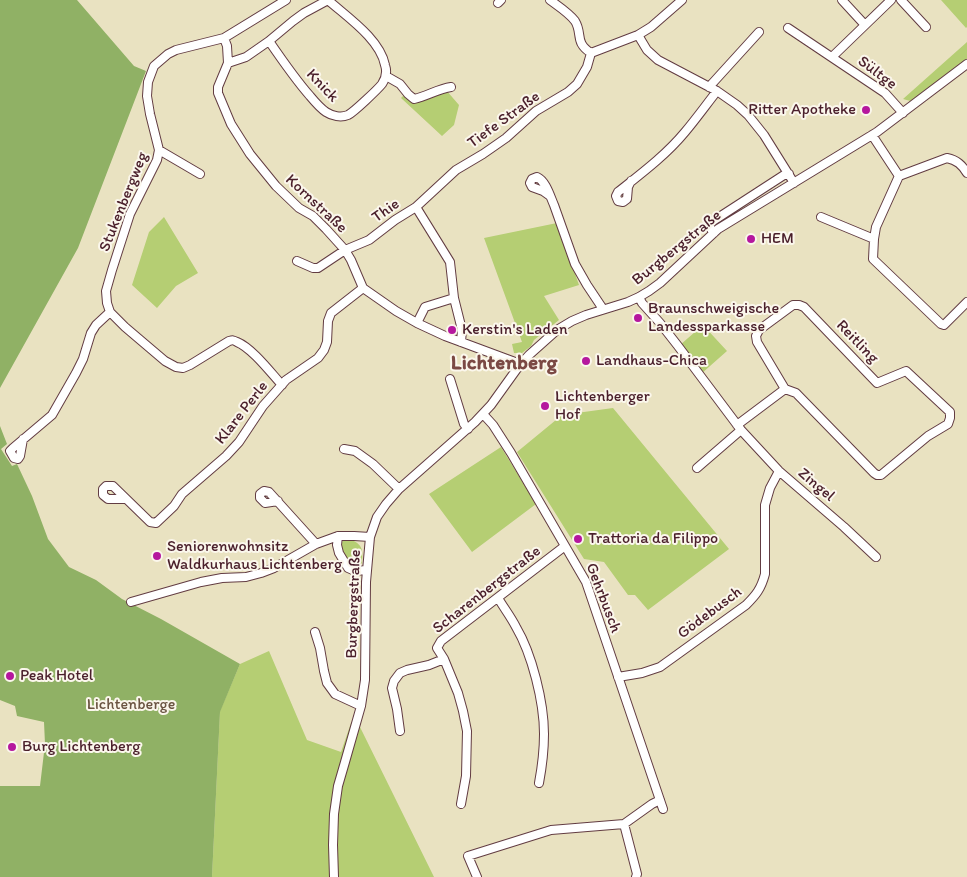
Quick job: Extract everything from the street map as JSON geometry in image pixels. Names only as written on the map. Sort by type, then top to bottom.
[{"type":"street","name":"Stukenbergweg","points":[[110,312],[106,291],[112,270],[130,214],[159,150],[147,96],[148,82],[154,66],[176,50],[224,38],[286,0]]},
{"type":"street","points":[[224,38],[227,46],[228,63],[246,57],[304,13],[328,0],[369,36],[384,58],[386,76],[400,84],[414,99],[451,87]]},
{"type":"street","points":[[550,0],[575,21],[581,43],[588,51],[638,35],[651,27],[682,0]]},
{"type":"street","points":[[842,0],[865,25]]},
{"type":"street","name":"Sültge","points":[[832,57],[891,0]]},
{"type":"street","points":[[901,0],[926,27]]},
{"type":"street","name":"Sültge","points":[[788,28],[885,93],[903,113]]},
{"type":"street","points":[[709,87],[759,32]]},
{"type":"street","points":[[638,35],[653,56],[717,91],[737,105],[755,124],[794,183]]},
{"type":"street","name":"Knick","points":[[269,41],[296,80],[318,105],[327,113],[336,117],[348,115],[382,84],[386,76]]},
{"type":"street","name":"Tiefe Straße","points":[[416,207],[456,170],[506,138],[536,111],[568,92],[577,84],[587,67],[588,51]]},
{"type":"street","name":"Kornstraße","points":[[228,63],[218,87],[218,93],[232,124],[250,154],[276,186],[299,208],[313,216],[344,250],[351,260],[364,288],[396,311],[417,323],[445,336],[510,360],[520,366]]},
{"type":"street","name":"Burgbergstraße","points":[[334,877],[333,825],[335,806],[344,762],[361,706],[365,680],[366,570],[370,537],[377,517],[386,504],[399,489],[483,414],[520,366],[541,344],[566,324],[586,315],[639,297],[660,283],[714,232],[872,135],[967,64]]},
{"type":"street","points":[[632,181],[673,145],[717,91]]},
{"type":"street","points":[[872,135],[899,176]]},
{"type":"street","points":[[159,150],[200,174]]},
{"type":"street","points":[[967,173],[960,163],[948,158],[899,176],[876,227],[873,259],[941,324],[944,325],[967,302]]},
{"type":"street","points":[[714,232],[708,225],[710,223],[784,175],[789,174]]},
{"type":"street","points":[[550,196],[576,264],[586,285],[603,309]]},
{"type":"street","points":[[416,207],[450,262],[454,298],[462,330],[461,342]]},
{"type":"street","name":"Thie","points":[[297,260],[309,267],[316,268],[344,250],[369,240],[416,207]]},
{"type":"street","points":[[820,217],[874,239]]},
{"type":"street","name":"Klare Perle","points":[[126,499],[150,522],[156,523],[174,506],[182,494],[226,456],[239,442],[263,406],[286,380],[318,358],[327,342],[328,321],[331,313],[364,288]]},
{"type":"street","name":"Zingel","points":[[639,297],[739,428],[779,472],[876,557]]},
{"type":"street","points":[[417,323],[425,307],[454,298]]},
{"type":"street","name":"Reitling","points":[[793,305],[799,305],[876,383],[906,371],[950,412],[950,418],[948,424],[928,436],[881,475],[877,475],[796,393],[785,389],[757,342],[756,336],[759,330],[793,305]]},
{"type":"street","points":[[23,439],[52,415],[83,359],[91,333],[96,325],[110,312],[125,328],[165,361],[176,367],[183,368],[190,365],[229,341],[234,340],[246,347],[282,385]]},
{"type":"street","points":[[450,380],[464,424],[468,429]]},
{"type":"street","points":[[697,468],[739,428],[785,389]]},
{"type":"street","name":"Gehrbusch","points":[[483,414],[493,425],[511,453],[586,582],[663,809]]},
{"type":"street","points":[[344,449],[355,451],[373,464],[399,489]]},
{"type":"street","name":"Gödebusch","points":[[618,677],[642,673],[660,667],[746,605],[756,595],[765,574],[765,505],[770,488],[779,472]]},
{"type":"street","points":[[278,501],[316,544]]},
{"type":"street","points":[[338,536],[337,545],[339,553],[348,568],[355,571],[366,570]]},
{"type":"street","points":[[131,602],[201,582],[222,578],[246,577],[261,573],[274,568],[316,544],[338,536],[370,537]]},
{"type":"street","name":"Scharenbergstraße","points":[[444,659],[437,648],[441,641],[565,546]]},
{"type":"street","points":[[498,598],[517,628],[529,655],[539,693],[544,733],[539,783]]},
{"type":"street","points":[[315,632],[327,683],[335,694],[361,706]]},
{"type":"street","points":[[400,731],[392,688],[394,680],[407,670],[444,659],[458,692],[467,731],[466,776],[461,804]]},
{"type":"street","points":[[477,877],[468,856],[551,830],[624,824],[660,800]]},
{"type":"street","points":[[624,824],[637,874],[636,877]]},
{"type":"green space","points":[[0,0],[77,0],[134,66],[146,71],[78,248],[0,388]]},
{"type":"green space","points":[[941,0],[967,0],[966,28]]},
{"type":"green space","points":[[967,42],[967,59],[914,102],[903,99]]},
{"type":"green space","points":[[446,90],[459,105],[454,125],[442,136],[401,98],[405,94],[411,100]]},
{"type":"green space","points":[[164,217],[198,273],[176,286],[157,308],[132,285],[149,232]]},
{"type":"green space","points":[[557,223],[579,285],[544,296],[559,320],[534,340],[531,346],[522,353],[514,353],[512,344],[522,342],[484,238]]},
{"type":"green space","points":[[703,325],[727,351],[701,374],[680,345]]},
{"type":"green space","points":[[613,408],[729,549],[648,610],[635,595],[628,595],[604,562],[584,559],[517,452],[562,415]]},
{"type":"green space","name":"Lichtenberge","points":[[0,426],[7,444],[1,449],[12,466],[17,464],[32,496],[48,539],[69,567],[96,580],[122,599],[240,664],[220,712],[212,877],[0,877],[0,786],[40,786],[45,744],[44,722],[17,716],[15,706],[0,700]]},
{"type":"green space","points":[[501,447],[536,504],[472,552],[429,494]]},
{"type":"green space","points":[[350,539],[361,548],[362,563],[358,566],[353,565],[341,546],[343,540]]},
{"type":"green space","points":[[269,651],[307,740],[341,752],[351,723],[359,725],[434,877],[212,877],[220,711],[240,664]]},
{"type":"place","name":"Ritter Apotheke","points":[[866,110]]},
{"type":"place","name":"HEM","points":[[751,239]]},
{"type":"place","name":"Braunschweigische Landessparkasse","points":[[638,318]]},
{"type":"place","name":"Kerstin's Laden","points":[[452,330]]},
{"type":"place","name":"Landhaus-Chica","points":[[586,361]]},
{"type":"place","name":"Lichtenberger Hof","points":[[545,406]]},
{"type":"place","name":"Trattoria da Filippo","points":[[578,539]]},
{"type":"place","name":"Seniorenwohnsitz Waldkurhaus Lichtenberg","points":[[157,556]]},
{"type":"place","name":"Peak Hotel","points":[[10,676]]},
{"type":"place","name":"Burg Lichtenberg","points":[[12,747]]},
{"type":"district","name":"Lichtenberg","points":[[504,364]]}]
